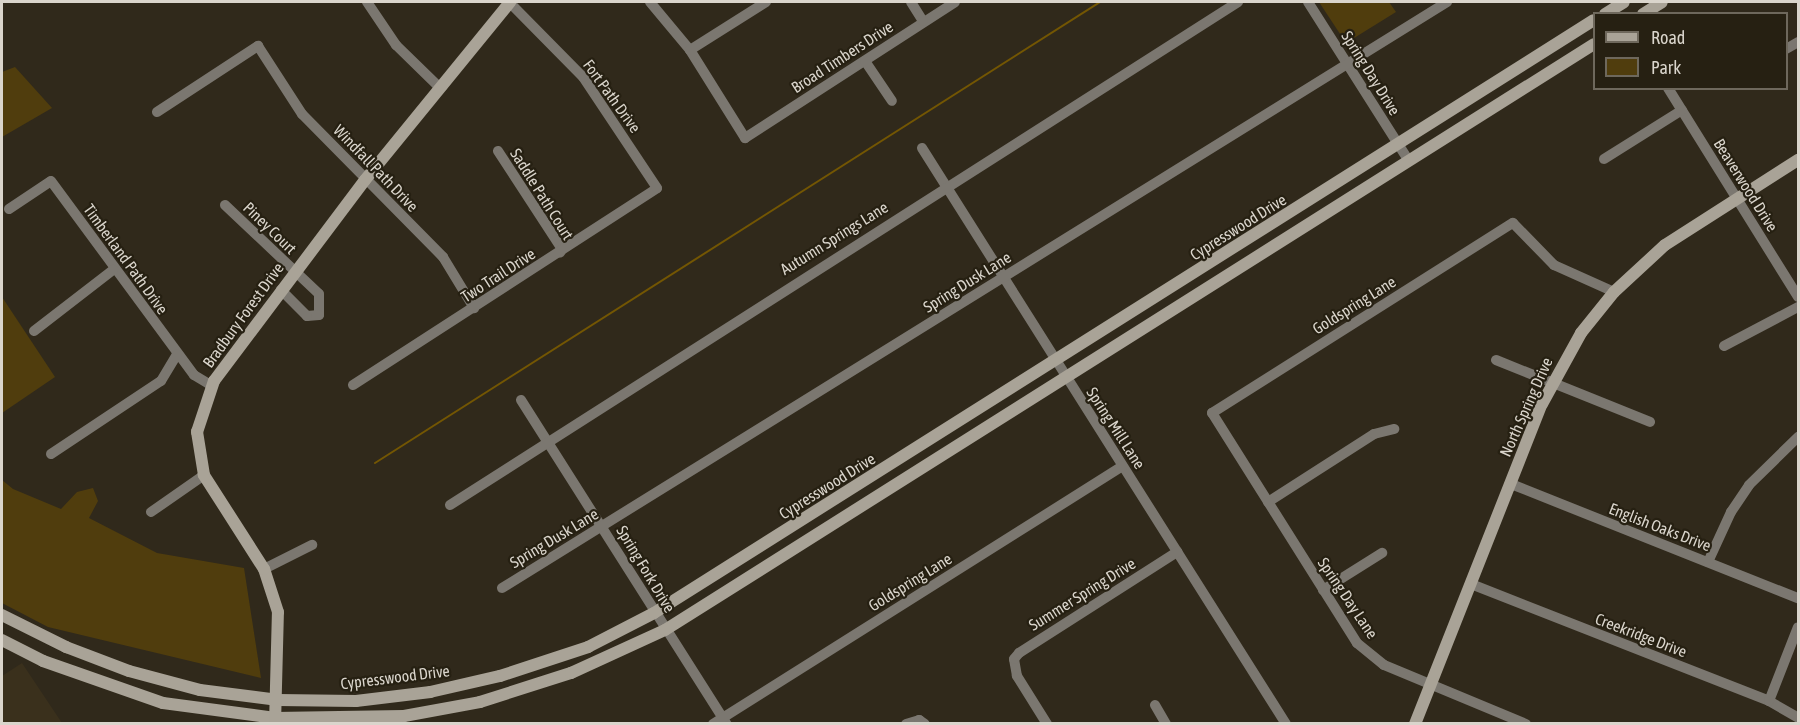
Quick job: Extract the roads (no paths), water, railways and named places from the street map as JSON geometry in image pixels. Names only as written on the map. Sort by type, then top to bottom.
[{"type":"main road","name":"Bradbury Forest Drive","points":[[275,721],[278,700],[278,612],[264,569],[204,475],[197,432],[214,381],[365,180],[510,2]]},
{"type":"main road","points":[[1646,12],[1662,2]]},
{"type":"main road","name":"Cypresswood Drive","points":[[2,615],[66,647],[129,671],[200,690],[278,700],[356,701],[471,684],[588,647],[654,613],[1399,146],[1593,21]]},
{"type":"main road","points":[[2,640],[43,661],[163,703],[275,721],[377,718],[476,703],[571,673],[665,630],[1593,45]]},
{"type":"main road","name":"North Spring Drive","points":[[1415,723],[1552,382],[1581,333],[1614,292],[1665,245],[1798,160]]},
{"type":"main road","points":[[1226,254],[1238,270]]},
{"type":"main road","points":[[849,491],[859,508]]},
{"type":"main road","points":[[120,689],[129,671]]},
{"type":"main road","points":[[471,684],[476,703]]},
{"type":"street","points":[[367,2],[396,45],[439,87],[443,86]]},
{"type":"street","name":"Fort Path Drive","points":[[510,2],[583,77],[657,188]]},
{"type":"street","points":[[650,2],[690,50],[766,2]]},
{"type":"street","points":[[910,2],[923,21]]},
{"type":"street","name":"Broad Timbers Drive","points":[[690,50],[745,138],[955,2]]},
{"type":"street","name":"Autumn Springs Lane","points":[[450,504],[946,185],[1238,2]]},
{"type":"street","name":"Spring Day Drive","points":[[1308,2],[1409,161]]},
{"type":"street","name":"Spring Dusk Lane","points":[[502,588],[1447,2]]},
{"type":"street","name":"Windfall Path Drive","points":[[158,112],[258,46],[302,114],[443,257],[474,308]]},
{"type":"street","points":[[865,61],[892,102]]},
{"type":"street","name":"Beaverwood Drive","points":[[1669,90],[1798,297]]},
{"type":"street","points":[[1604,159],[1682,110]]},
{"type":"street","name":"Spring Mill Lane","points":[[922,148],[1004,277],[1054,362],[1123,466],[1286,723]]},
{"type":"street","name":"Saddle Path Court","points":[[498,151],[562,249],[560,253]]},
{"type":"street","name":"Timberland Path Drive","points":[[9,209],[51,181],[113,270],[194,375],[209,384],[214,381]]},
{"type":"street","name":"Two Trail Drive","points":[[353,385],[657,188]]},
{"type":"street","name":"Piney Court","points":[[225,205],[320,294],[319,315],[307,316],[281,290]]},
{"type":"street","name":"Goldspring Lane","points":[[1212,413],[1513,223],[1554,265],[1614,292]]},
{"type":"street","points":[[34,331],[113,270]]},
{"type":"street","points":[[1724,346],[1798,307]]},
{"type":"street","points":[[51,454],[161,381],[177,354]]},
{"type":"street","points":[[1496,360],[1650,422]]},
{"type":"street","name":"Spring Fork Drive","points":[[521,400],[602,526],[720,721]]},
{"type":"street","name":"Spring Day Lane","points":[[1212,413],[1357,643],[1370,654],[1431,685],[1526,723]]},
{"type":"street","points":[[1268,502],[1374,434],[1394,429]]},
{"type":"street","points":[[1708,562],[1731,512],[1749,485],[1798,437]]},
{"type":"street","name":"Goldspring Lane","points":[[720,721],[1123,466]]},
{"type":"street","points":[[151,512],[204,475]]},
{"type":"street","name":"English Oaks Drive","points":[[1511,484],[1798,598]]},
{"type":"street","points":[[264,569],[312,545]]},
{"type":"street","name":"Summer Spring Drive","points":[[1047,723],[1016,670],[1014,659],[1028,646],[1177,552]]},
{"type":"street","points":[[1323,590],[1382,553]]},
{"type":"street","name":"Creekridge Drive","points":[[1471,584],[1769,701],[1798,718]]},
{"type":"street","points":[[1769,701],[1798,627]]},
{"type":"street","points":[[1155,705],[1166,723]]},
{"type":"street","points":[[906,723],[919,720],[925,723]]},
{"type":"waterway","points":[[375,463],[1100,2]]}]
